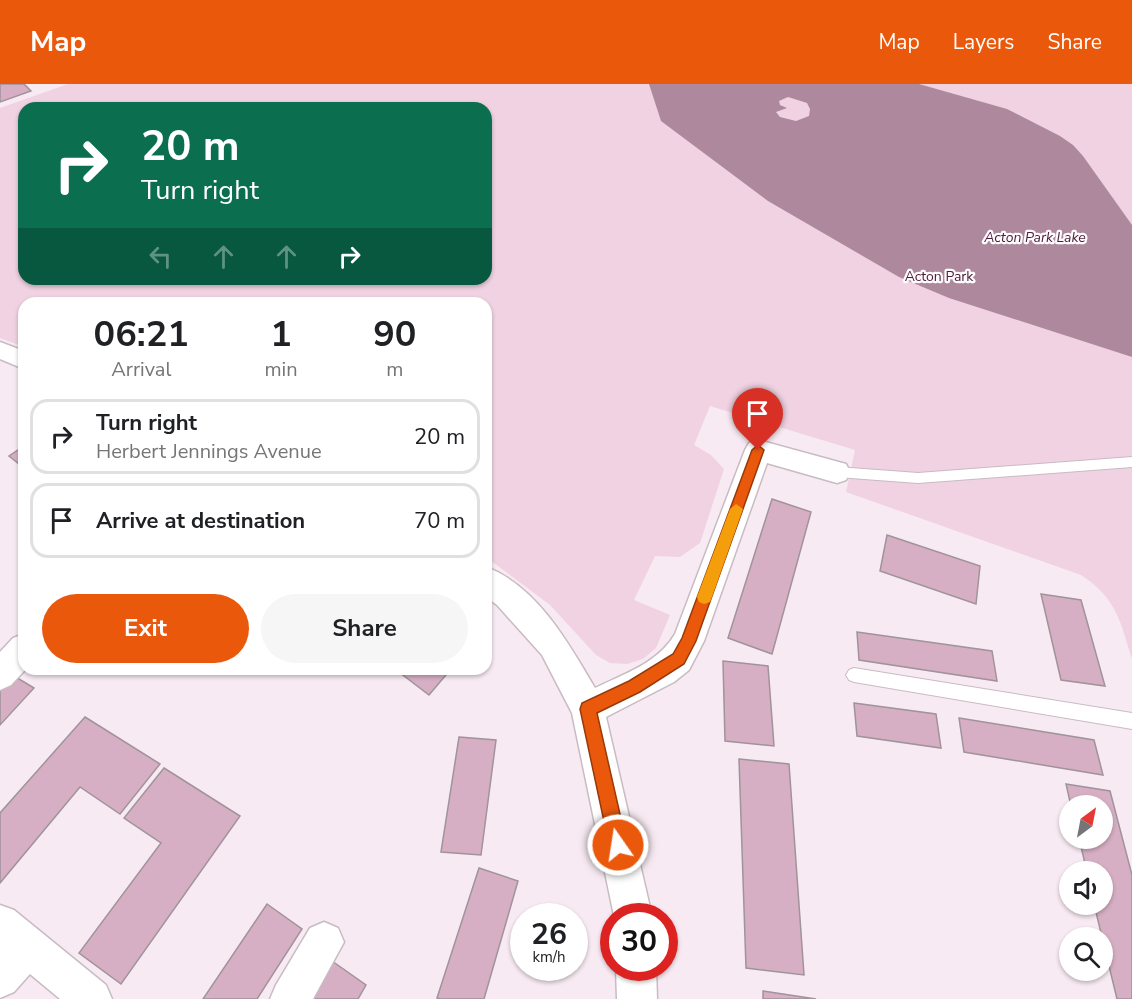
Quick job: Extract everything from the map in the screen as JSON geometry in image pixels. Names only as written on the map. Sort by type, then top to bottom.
[{"type":"street","points":[[0,350],[18,358]]},
{"type":"street","points":[[588,709],[635,687],[678,659],[688,641],[758,450],[837,472]]},
{"type":"street","points":[[492,584],[508,596],[553,645],[588,709],[630,903]]},
{"type":"street","points":[[0,674],[18,655]]},
{"type":"street","points":[[0,978],[14,935],[92,999]]},
{"type":"street","points":[[290,999],[324,942]]},
{"type":"street","points":[[636,981],[637,999]]},
{"type":"lane","points":[[837,472],[918,478],[1132,462]]},
{"type":"lane","points":[[854,675],[1132,721]]},
{"type":"green space","name":"Acton Park","points":[[68,84],[1132,84],[1132,659],[1120,621],[1109,601],[1102,592],[1081,575],[846,492],[855,450],[710,406],[694,445],[711,455],[724,469],[700,543],[680,557],[655,556],[634,600],[670,615],[656,648],[643,659],[627,664],[610,663],[596,655],[550,605],[492,562],[492,297],[18,297],[18,345],[0,338],[0,108]]},
{"type":"water","name":"Acton Park Lake","points":[[649,84],[919,84],[1007,109],[1073,145],[1132,225],[1132,357],[949,298],[899,277],[768,201],[661,121]],"holes":[[[788,97],[807,103],[810,109],[809,116],[796,121],[780,117],[776,112],[787,108],[780,105],[779,101]]]},
{"type":"building","points":[[0,84],[24,84],[31,91],[0,102]]},
{"type":"building","points":[[18,450],[18,463],[9,456]]},
{"type":"building","points":[[772,499],[811,512],[772,654],[728,638]]},
{"type":"building","points":[[887,535],[980,566],[976,604],[880,571]]},
{"type":"building","points":[[1041,594],[1081,600],[1105,686],[1061,680]]},
{"type":"building","points":[[857,632],[992,651],[997,681],[859,660]]},
{"type":"building","points":[[723,661],[768,666],[774,746],[725,741]]},
{"type":"building","points":[[9,673],[34,688],[0,725],[0,683]]},
{"type":"building","points":[[403,675],[446,675],[429,695]]},
{"type":"building","points":[[854,703],[936,714],[941,748],[857,736]]},
{"type":"building","points":[[85,717],[160,764],[120,814],[80,787],[0,883],[0,813]]},
{"type":"building","points":[[959,718],[1094,740],[1103,775],[964,752]]},
{"type":"building","points":[[459,737],[496,740],[481,855],[441,852]]},
{"type":"building","points":[[739,759],[789,764],[804,975],[746,968]]},
{"type":"building","points":[[164,768],[240,816],[121,984],[79,953],[161,843],[124,818]]},
{"type":"building","points":[[1066,784],[1110,791],[1111,795],[1068,795]]},
{"type":"building","points":[[1113,802],[1132,875],[1132,999],[1117,999],[1113,981],[1113,927],[1100,927],[1097,915],[1113,915],[1113,861],[1084,861],[1082,849],[1113,849]]},
{"type":"building","points":[[479,868],[518,881],[484,999],[437,998]]},
{"type":"building","points":[[267,904],[302,929],[257,999],[203,999]]},
{"type":"building","points":[[332,961],[366,985],[358,999],[310,999]]},
{"type":"building","points":[[763,991],[816,999],[763,999]]},
{"type":"slow traffic","points":[[704,597],[736,509]]},
{"type":"route","points":[[618,845],[588,709],[635,687],[663,671],[678,659],[688,641],[758,450]]}]
